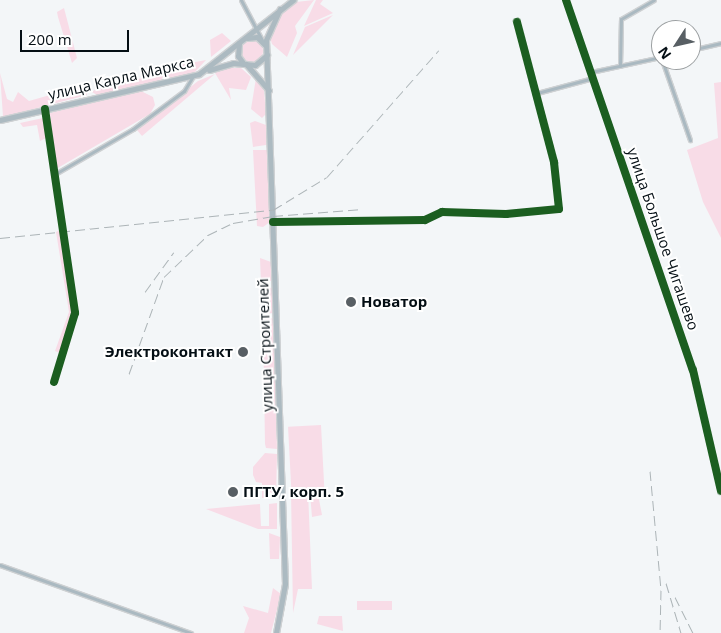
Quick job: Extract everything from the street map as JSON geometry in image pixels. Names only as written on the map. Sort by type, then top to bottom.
[{"type":"main road","name":"улица Карла Маркса","points":[[0,120],[193,76],[208,70],[293,0]]},
{"type":"main road","points":[[208,70],[244,64],[259,64],[267,54],[265,45],[268,29],[280,10]]},
{"type":"main road","points":[[265,45],[257,38],[242,41],[238,56],[269,91]]},
{"type":"main road","name":"улица Строителей","points":[[267,54],[285,584],[276,633]]},
{"type":"street","points":[[241,0],[265,45]]},
{"type":"street","name":"улица Большое Чигашево","points":[[566,0],[693,370],[721,491]]},
{"type":"street","points":[[620,66],[621,19],[654,0]]},
{"type":"street","points":[[274,222],[425,220],[442,212],[556,211],[561,198],[538,93],[517,22]]},
{"type":"street","points":[[701,48],[721,43]]},
{"type":"street","points":[[591,72],[651,60]]},
{"type":"street","points":[[665,70],[690,140]]},
{"type":"street","points":[[55,174],[133,129],[184,91],[193,76]]},
{"type":"street","points":[[538,93],[593,78]]},
{"type":"street","points":[[45,109],[75,314],[54,382]]},
{"type":"street","points":[[0,565],[191,633]]},
{"type":"shaded area","points":[[314,0],[295,26],[297,33],[287,57],[272,44],[269,34],[280,14],[296,2]]},
{"type":"shaded area","points":[[316,0],[323,0],[320,4],[333,13],[304,26]]},
{"type":"shaded area","points":[[64,8],[77,58],[72,63],[57,12]]},
{"type":"shaded area","points":[[333,15],[293,55],[305,27]]},
{"type":"shaded area","points":[[222,33],[231,41],[211,57],[210,40]]},
{"type":"shaded area","points":[[252,40],[260,43],[263,51],[260,59],[252,62],[244,59],[241,51],[244,43]]},
{"type":"shaded area","points":[[206,60],[193,74],[171,79],[168,75],[170,67]]},
{"type":"shaded area","points":[[226,68],[241,68],[251,77],[246,90],[229,88],[231,100],[215,73]]},
{"type":"shaded area","points":[[158,70],[164,70],[162,80],[97,95],[92,92],[100,86],[154,76]]},
{"type":"shaded area","points":[[0,73],[7,99],[13,102],[18,92],[29,101],[78,87],[87,88],[87,95],[3,117]]},
{"type":"shaded area","points":[[215,74],[142,136],[137,130],[198,81]]},
{"type":"shaded area","points":[[256,78],[264,91],[266,114],[262,118],[251,109]]},
{"type":"shaded area","points":[[721,82],[721,238],[703,202],[687,150],[718,138],[714,83]]},
{"type":"shaded area","points":[[141,91],[153,97],[155,105],[150,114],[56,169],[50,113]]},
{"type":"shaded area","points":[[43,118],[46,138],[40,141],[37,125],[23,127],[20,123]]},
{"type":"shaded area","points":[[255,121],[266,125],[266,145],[253,147],[250,123]]},
{"type":"shaded area","points":[[253,150],[267,150],[270,222],[263,227],[257,226]]},
{"type":"shaded area","points":[[60,230],[72,312],[60,353],[55,351],[69,312],[56,232]]},
{"type":"shaded area","points":[[260,258],[271,262],[272,280],[267,283],[261,283]]},
{"type":"shaded area","points":[[267,286],[273,289],[274,313],[263,314],[262,289]]},
{"type":"shaded area","points":[[270,317],[273,319],[277,449],[266,448],[265,444],[263,318]]},
{"type":"shaded area","points":[[321,425],[324,487],[291,489],[288,427]]},
{"type":"shaded area","points":[[265,453],[277,454],[276,497],[262,498],[262,483],[256,482],[253,475],[253,467]]},
{"type":"shaded area","points":[[317,489],[322,515],[312,517],[310,493]]},
{"type":"shaded area","points":[[308,491],[312,589],[298,589],[293,613],[291,492]]},
{"type":"shaded area","points":[[277,503],[277,529],[258,529],[206,509],[260,504],[261,526],[269,526],[269,504]]},
{"type":"shaded area","points":[[269,533],[280,537],[279,559],[270,559]]},
{"type":"shaded area","points":[[273,588],[281,594],[271,633],[244,633],[249,618],[243,606],[268,613]]},
{"type":"shaded area","points":[[357,601],[392,601],[392,610],[357,610]]},
{"type":"shaded area","points":[[319,616],[342,616],[343,631],[317,624]]},
{"type":"railway","points":[[0,238],[273,210],[327,177],[439,50]]},
{"type":"railway","points":[[129,374],[164,277],[208,235],[233,223],[273,216],[363,209]]},
{"type":"railway","points":[[145,292],[174,252]]},
{"type":"railway","points":[[650,471],[661,590],[660,633]]},
{"type":"railway","points":[[666,583],[681,633]]},
{"type":"railway","points":[[675,597],[693,633]]},
{"type":"cycle path","points":[[566,0],[693,370],[721,491]]},
{"type":"cycle path","points":[[273,222],[425,220],[442,212],[506,214],[559,209],[554,162],[517,22]]},
{"type":"cycle path","points":[[45,109],[75,313],[54,382]]},
{"type":"place","name":"Новатор","points":[[351,302]]},
{"type":"place","name":"Электроконтакт","points":[[243,352]]},
{"type":"place","name":"ПГТУ, корп. 5","points":[[233,492]]}]
